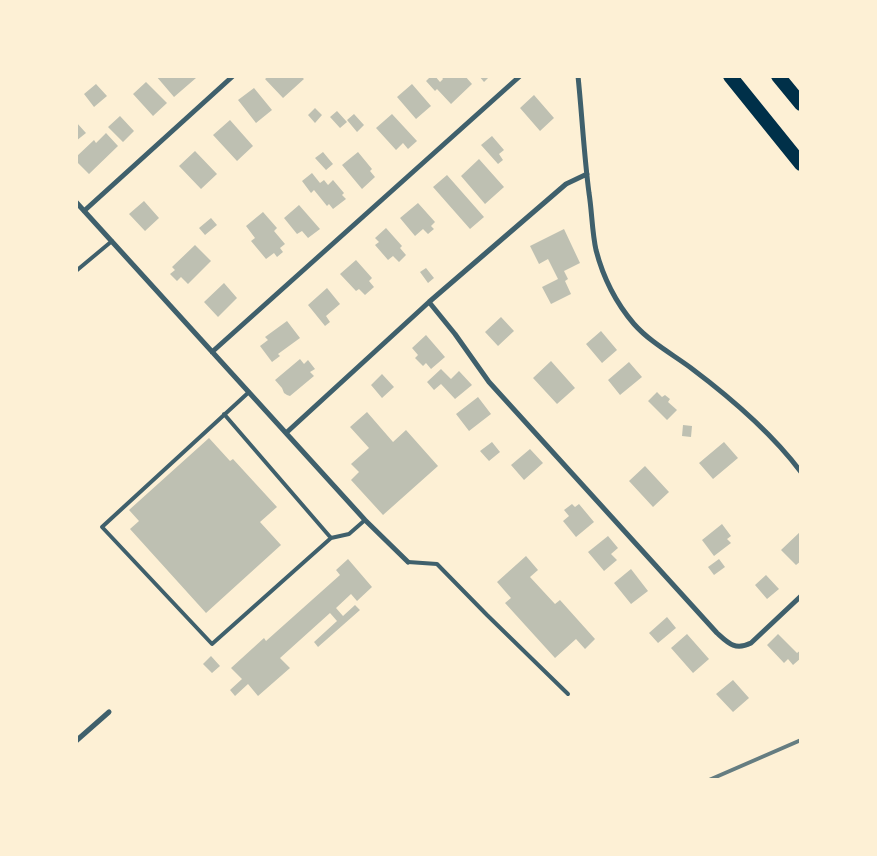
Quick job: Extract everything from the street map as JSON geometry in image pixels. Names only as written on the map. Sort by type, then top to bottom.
[{"type":"highway","points":[[730,76],[801,164]]},
{"type":"highway","points":[[778,76],[801,104]]},
{"type":"street","points":[[233,76],[79,207],[365,520],[408,562]]},
{"type":"street","points":[[212,352],[520,76]]},
{"type":"street","points":[[578,76],[596,249],[604,274],[621,308],[635,325],[658,345],[690,367],[730,399],[775,442],[801,472]]},
{"type":"street","points":[[286,434],[429,302],[566,184],[587,174]]},
{"type":"street","points":[[429,302],[490,382],[717,633],[733,646],[740,647],[751,643],[801,596]]},
{"type":"street","points":[[76,741],[109,712]]},
{"type":"lane","points":[[76,271],[112,241]]},
{"type":"lane","points":[[249,392],[102,527],[212,644],[331,538],[349,534],[365,520]]},
{"type":"lane","points":[[224,414],[331,538]]},
{"type":"lane","points":[[408,562],[437,564],[568,694]]},
{"type":"building","points":[[156,76],[195,76],[196,78],[174,97]]},
{"type":"building","points":[[269,76],[301,76],[304,79],[283,98],[265,79]]},
{"type":"building","points":[[431,76],[435,76],[440,82],[443,79],[441,76],[465,76],[472,84],[451,104],[437,89],[435,91],[426,81]]},
{"type":"building","points":[[479,76],[490,76],[484,82]]},
{"type":"building","points":[[146,82],[167,103],[153,116],[133,94]]},
{"type":"building","points":[[96,84],[107,96],[94,107],[84,94]]},
{"type":"building","points":[[412,84],[431,106],[416,119],[397,97]]},
{"type":"building","points":[[254,88],[272,110],[256,123],[238,100]]},
{"type":"building","points":[[534,95],[554,118],[540,131],[520,108]]},
{"type":"building","points":[[315,108],[322,115],[315,123],[308,115]]},
{"type":"building","points":[[337,111],[347,122],[340,128],[330,117]]},
{"type":"building","points":[[354,114],[364,125],[357,132],[347,120]]},
{"type":"building","points":[[392,114],[417,141],[408,149],[403,143],[396,150],[376,128]]},
{"type":"building","points":[[120,116],[134,131],[123,142],[108,127]]},
{"type":"building","points":[[230,120],[253,146],[237,161],[213,135]]},
{"type":"building","points":[[76,122],[86,133],[76,141]]},
{"type":"building","points":[[106,133],[118,146],[89,174],[76,161],[76,157],[94,140],[96,143]]},
{"type":"building","points":[[492,136],[504,150],[499,154],[503,160],[498,164],[481,145]]},
{"type":"building","points":[[195,151],[217,174],[201,189],[179,166]]},
{"type":"building","points":[[323,152],[333,164],[326,170],[315,158]]},
{"type":"building","points":[[358,152],[372,169],[370,171],[375,177],[362,189],[342,165]]},
{"type":"building","points":[[479,159],[504,187],[485,204],[461,176]]},
{"type":"building","points":[[312,173],[320,183],[324,180],[328,185],[333,180],[344,193],[342,195],[346,199],[333,209],[329,204],[327,206],[314,190],[311,193],[302,181]]},
{"type":"building","points":[[447,175],[484,217],[470,229],[433,187]]},
{"type":"building","points":[[144,201],[159,218],[145,231],[129,214]]},
{"type":"building","points":[[418,203],[435,222],[431,226],[434,229],[428,234],[423,229],[415,236],[400,218]]},
{"type":"building","points":[[299,205],[320,229],[308,238],[302,231],[297,234],[284,218]]},
{"type":"building","points":[[263,212],[277,228],[274,231],[285,244],[280,248],[283,252],[277,257],[274,253],[266,259],[251,241],[255,238],[246,226]]},
{"type":"building","points":[[211,218],[217,225],[205,235],[199,228]]},
{"type":"building","points":[[386,228],[402,246],[400,248],[406,255],[399,262],[393,256],[388,260],[375,245],[379,242],[375,238]]},
{"type":"building","points":[[564,229],[580,263],[564,271],[568,279],[565,281],[571,294],[551,304],[542,287],[558,279],[548,259],[539,264],[530,246]]},
{"type":"building","points":[[195,245],[211,261],[188,284],[181,277],[177,281],[170,274],[175,270],[172,267]]},
{"type":"building","points":[[356,260],[372,278],[369,281],[374,287],[365,295],[359,289],[356,291],[340,274]]},
{"type":"building","points":[[426,268],[434,278],[428,283],[420,272]]},
{"type":"building","points":[[224,283],[237,298],[218,317],[204,302]]},
{"type":"building","points":[[327,288],[340,304],[326,316],[330,322],[325,326],[308,305]]},
{"type":"building","points":[[501,317],[514,331],[498,346],[485,332]]},
{"type":"building","points":[[287,321],[300,338],[278,354],[280,356],[272,362],[260,346],[268,340],[265,337]]},
{"type":"building","points":[[601,331],[617,350],[602,363],[586,344]]},
{"type":"building","points":[[426,335],[445,357],[431,369],[426,363],[423,366],[415,358],[418,355],[412,348]]},
{"type":"building","points":[[300,359],[304,364],[308,360],[315,369],[310,372],[314,376],[290,396],[284,393],[275,380]]},
{"type":"building","points":[[551,361],[575,388],[557,404],[533,378]]},
{"type":"building","points":[[629,362],[642,377],[620,395],[608,380]]},
{"type":"building","points":[[441,369],[451,379],[459,371],[472,385],[455,399],[441,384],[434,390],[427,382]]},
{"type":"building","points":[[382,374],[394,387],[382,398],[371,385]]},
{"type":"building","points":[[657,392],[662,397],[665,395],[670,399],[668,402],[677,410],[667,420],[648,401]]},
{"type":"building","points":[[478,397],[491,414],[469,431],[456,414]]},
{"type":"building","points":[[367,412],[393,442],[406,430],[438,466],[383,515],[351,480],[359,472],[351,464],[369,448],[350,427]]},
{"type":"building","points":[[683,425],[692,426],[691,437],[682,436]]},
{"type":"building","points":[[209,438],[230,461],[233,459],[277,507],[260,522],[281,545],[206,613],[130,529],[139,521],[129,510]]},
{"type":"building","points":[[492,442],[500,452],[489,461],[480,451]]},
{"type":"building","points":[[724,442],[738,458],[713,479],[699,463]]},
{"type":"building","points":[[530,449],[543,463],[524,480],[511,465]]},
{"type":"building","points":[[645,466],[669,492],[653,507],[629,481]]},
{"type":"building","points":[[572,504],[575,507],[579,504],[594,522],[576,537],[563,521],[569,516],[564,510]]},
{"type":"building","points":[[722,524],[731,536],[727,539],[731,543],[714,556],[702,540]]},
{"type":"building","points":[[801,531],[801,561],[796,565],[781,550]]},
{"type":"building","points":[[608,536],[618,548],[611,554],[617,560],[604,571],[588,552]]},
{"type":"building","points":[[526,556],[538,570],[530,577],[555,604],[560,600],[595,639],[585,649],[576,639],[555,658],[505,603],[511,598],[497,582]]},
{"type":"building","points":[[348,559],[372,587],[357,601],[351,594],[336,608],[343,616],[355,605],[360,610],[318,647],[314,642],[337,621],[330,613],[280,658],[290,668],[258,696],[248,684],[235,696],[230,690],[242,679],[231,668],[264,638],[266,641],[340,575],[336,570]]},
{"type":"building","points":[[719,559],[725,567],[714,575],[708,567]]},
{"type":"building","points":[[631,569],[648,591],[631,604],[614,583]]},
{"type":"building","points":[[766,575],[779,589],[767,599],[755,585]]},
{"type":"building","points":[[667,617],[676,628],[658,643],[649,633]]},
{"type":"building","points":[[687,634],[709,659],[693,673],[671,648]]},
{"type":"building","points":[[778,634],[797,653],[801,650],[801,658],[793,665],[788,659],[784,663],[767,645]]},
{"type":"building","points":[[211,656],[220,666],[212,673],[203,664]]},
{"type":"building","points":[[733,680],[749,698],[733,712],[716,694]]},
{"type":"railway","points":[[709,780],[801,740]]}]
